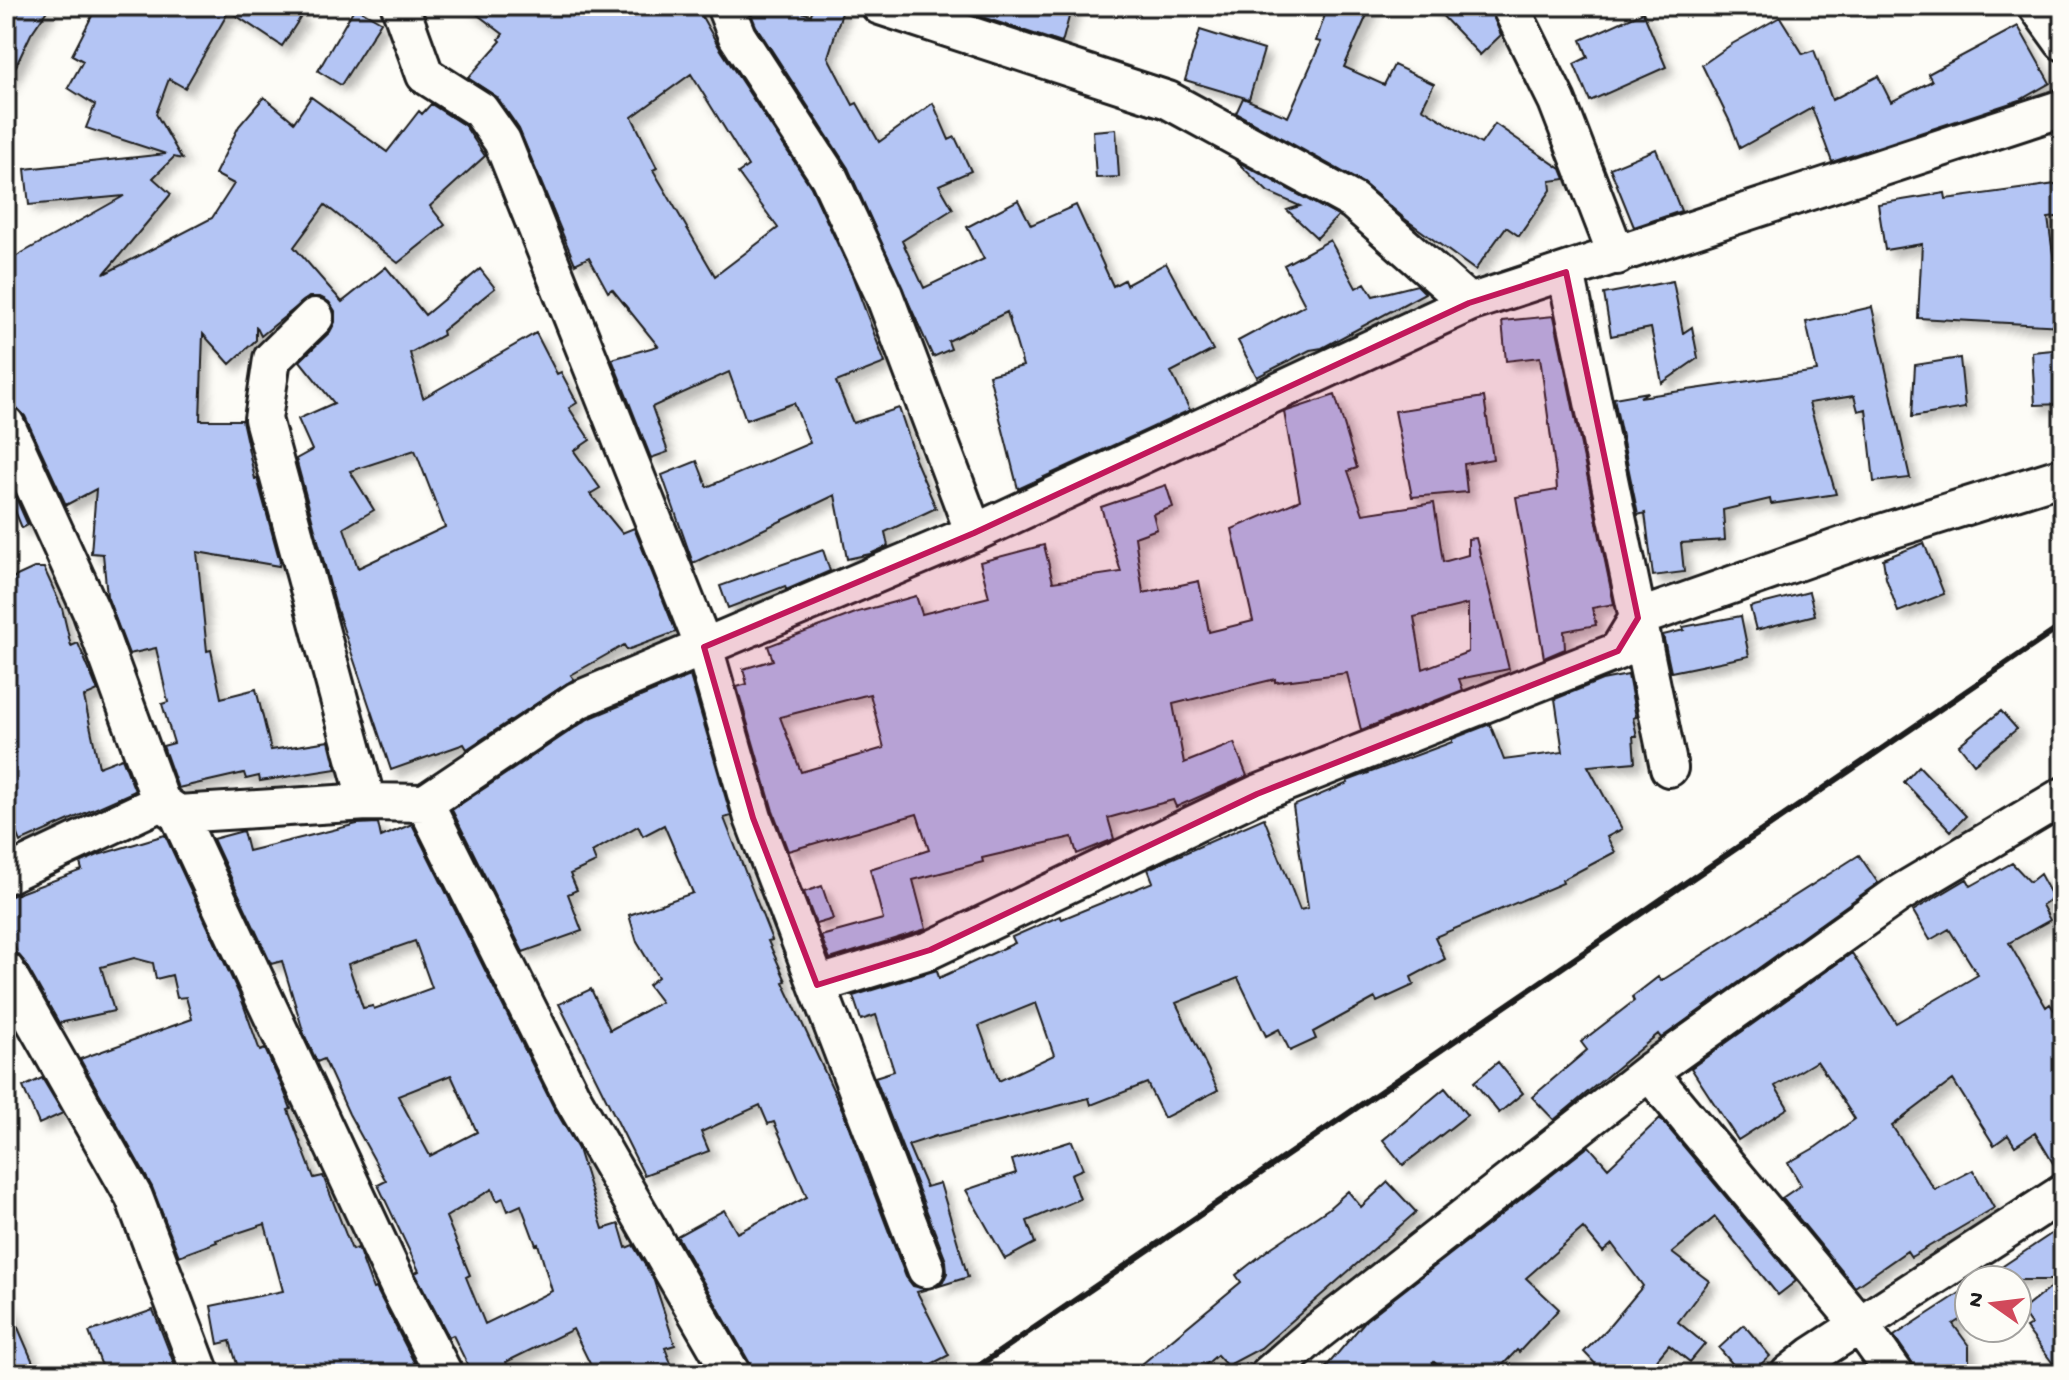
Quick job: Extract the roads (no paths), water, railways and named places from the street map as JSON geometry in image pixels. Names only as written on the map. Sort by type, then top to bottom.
[{"type":"street","points":[[400,6],[425,75],[480,110],[502,141],[704,647],[753,818],[926,1269]]},
{"type":"street","points":[[725,6],[737,36],[829,177],[884,295],[974,533]]},
{"type":"street","points":[[880,6],[1168,100],[1353,201],[1469,303]]},
{"type":"street","points":[[1510,6],[1557,101],[1617,256]]},
{"type":"street","points":[[2037,6],[2063,42]]},
{"type":"street","points":[[6,875],[170,808],[425,803],[578,700],[974,533],[1469,303],[2063,108]]},
{"type":"street","points":[[1566,272],[1669,768]]},
{"type":"street","points":[[315,317],[272,359],[263,419],[367,802]]},
{"type":"street","points":[[6,425],[91,611],[170,808],[399,1287],[444,1374]]},
{"type":"street","points":[[817,985],[930,950],[1257,794],[1618,651],[1638,618],[1865,538],[2063,476]]},
{"type":"street","points":[[1269,1374],[1328,1324],[1649,1072],[1897,895],[2063,796]]},
{"type":"street","points":[[425,803],[572,1097],[732,1374]]},
{"type":"street","points":[[6,971],[134,1197],[201,1374]]},
{"type":"street","points":[[1649,1072],[1860,1325],[1895,1374]]},
{"type":"street","points":[[1789,1374],[2063,1193]]},
{"type":"railway","points":[[967,1374],[2063,625]]}]
